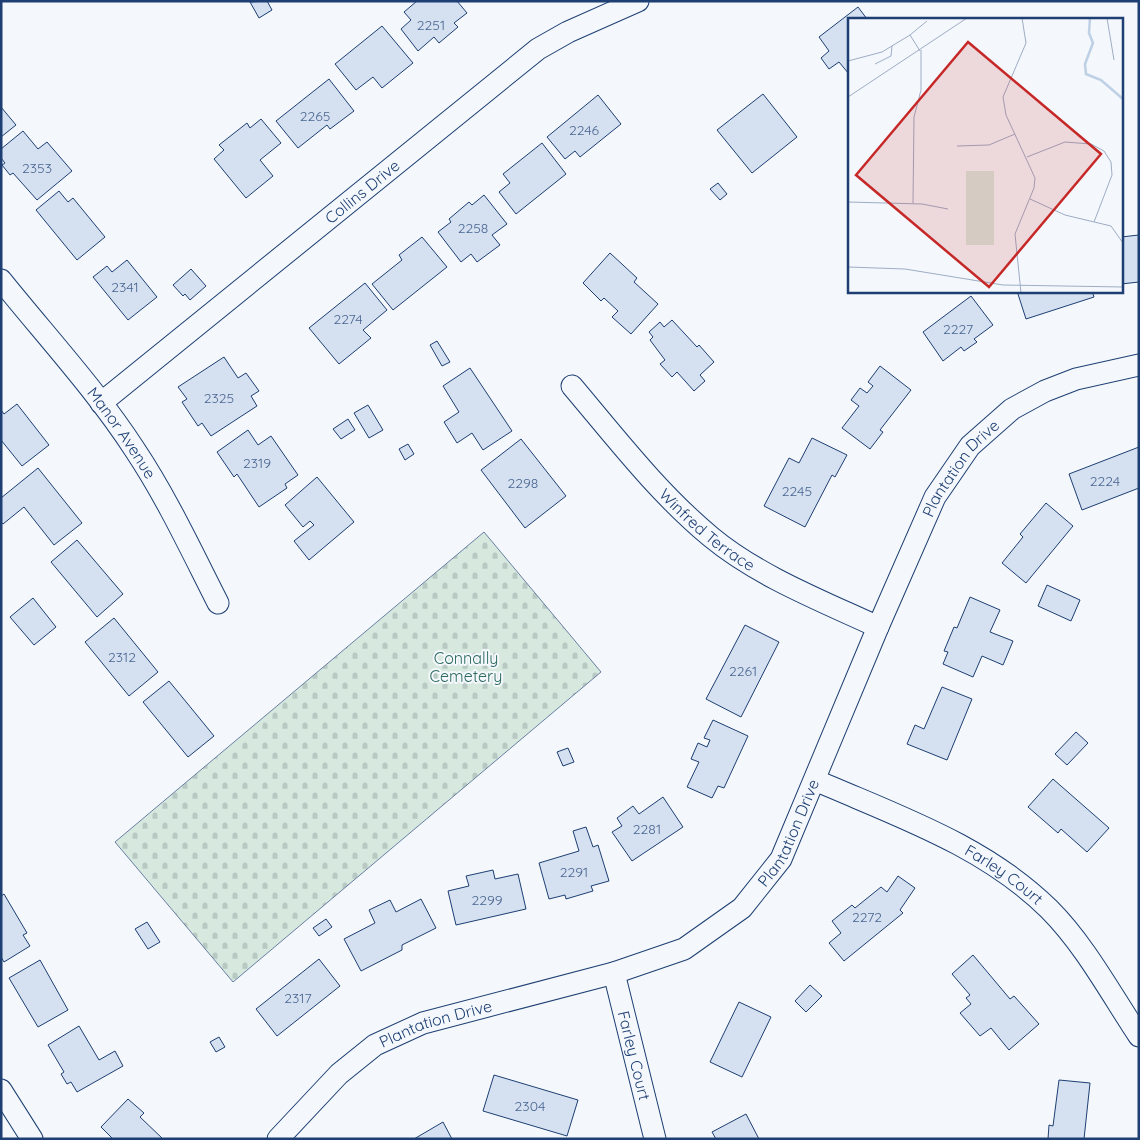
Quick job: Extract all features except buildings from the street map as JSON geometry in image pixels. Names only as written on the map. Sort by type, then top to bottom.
[{"type":"street","name":"Collins Drive","points":[[101,403],[538,49],[568,32],[638,1]]},
{"type":"street","name":"Manor Avenue","points":[[1,280],[101,403],[136,450],[218,603]]},
{"type":"street","name":"Plantation Drive","points":[[278,1139],[339,1074],[375,1045],[423,1023],[614,972],[684,949],[742,908],[781,859],[878,627],[935,497],[970,446],[1012,409],[1044,391],[1076,379],[1139,365]]},
{"type":"street","name":"Winfred Terrace","points":[[572,386],[660,490],[712,538],[777,581],[878,627]]},
{"type":"street","name":"Farley Court","points":[[815,780],[963,846],[1010,875],[1050,910],[1077,943],[1139,1036]]},
{"type":"street","name":"Farley Court","points":[[614,972],[655,1139]]},
{"type":"street","points":[[1,1090],[32,1139]]},
{"type":"green space","name":"Connally Cemetery","points":[[484,532],[601,672],[233,982],[115,842]]}]
